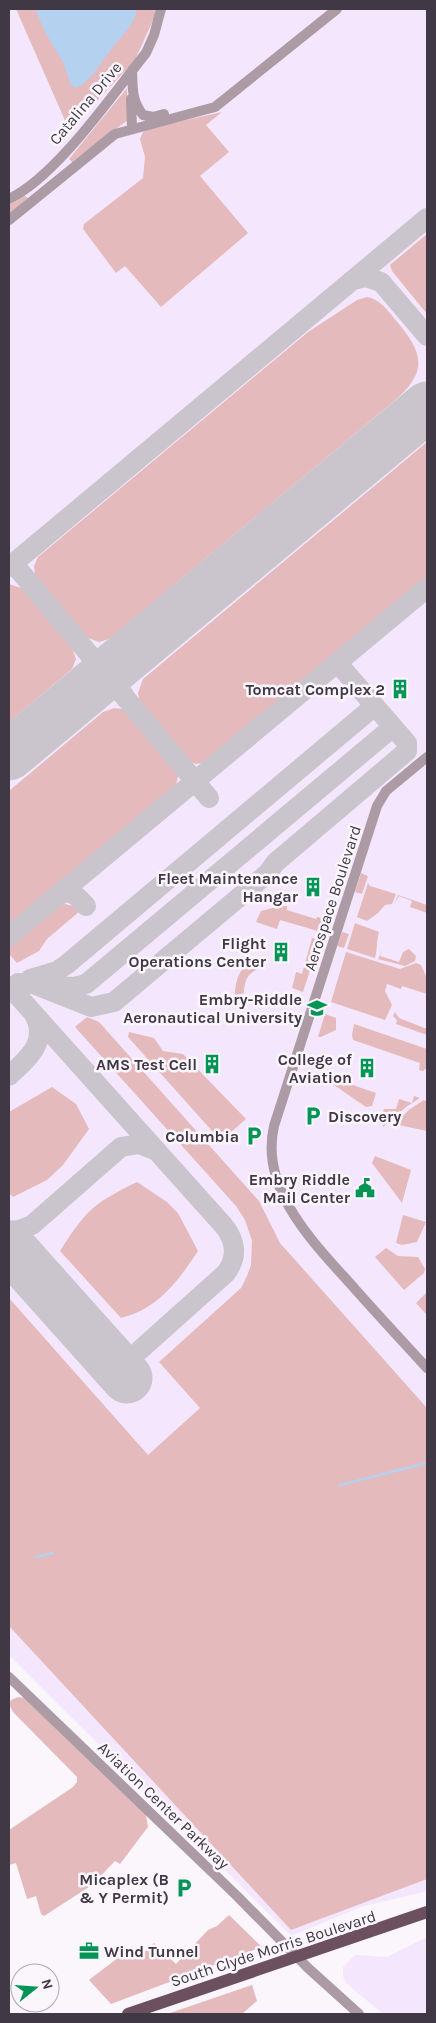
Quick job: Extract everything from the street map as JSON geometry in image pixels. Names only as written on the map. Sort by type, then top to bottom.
[{"type":"main road","name":"South Clyde Morris Boulevard","points":[[128,2014],[427,1912]]},
{"type":"street","name":"Catalina Drive","points":[[9,199],[24,192],[44,174],[146,53],[154,35],[161,9]]},
{"type":"street","points":[[9,220],[115,134],[216,107],[337,9]]},
{"type":"street","points":[[132,70],[132,95],[130,103],[132,128]]},
{"type":"street","points":[[132,95],[136,106],[143,115],[153,117],[182,110],[201,112]]},
{"type":"street","name":"Aerospace Boulevard","points":[[427,757],[386,791],[377,806],[274,1126],[270,1152],[278,1182],[304,1232],[427,1368]]},
{"type":"street","name":"Aviation Center Parkway","points":[[9,1677],[237,1896],[296,1956],[359,2014]]},
{"type":"shaded area","points":[[9,9],[427,9],[427,1891],[361,1907],[291,1936],[9,1655]]},
{"type":"shaded area","points":[[16,9],[155,9],[155,16],[135,60],[74,126],[67,130],[67,125]]},
{"type":"shaded area","points":[[127,88],[128,120],[72,162],[69,159]]},
{"type":"shaded area","points":[[222,112],[206,125],[229,152],[200,176],[248,233],[161,307],[125,266],[116,273],[83,229],[84,224],[143,178],[145,157],[140,139],[143,132],[151,128]]},
{"type":"shaded area","points":[[25,196],[28,198],[9,215],[9,205]]},
{"type":"shaded area","points":[[427,234],[427,314],[392,271],[390,265]]},
{"type":"shaded area","points":[[367,297],[379,302],[386,308],[404,330],[416,351],[418,360],[417,370],[405,391],[109,639],[99,642],[88,638],[35,575],[34,566],[38,557],[308,332],[357,300]]},
{"type":"shaded area","points":[[427,442],[427,579],[208,762],[196,764],[187,761],[140,704],[138,693],[143,679]]},
{"type":"shaded area","points":[[9,584],[24,589],[72,648],[76,659],[72,669],[9,722]]},
{"type":"shaded area","points":[[114,708],[129,712],[175,768],[178,776],[176,786],[9,929],[9,791],[103,712]]},
{"type":"shaded area","points":[[361,873],[368,876],[362,894],[355,892]]},
{"type":"shaded area","points":[[368,883],[370,886],[396,894],[392,904],[385,905],[367,921],[357,917]]},
{"type":"shaded area","points":[[398,895],[427,905],[427,913],[410,907],[412,901],[399,896],[395,903]]},
{"type":"shaded area","points":[[64,904],[74,906],[80,911],[47,939],[39,951],[17,963],[9,954],[10,946],[55,908]]},
{"type":"shaded area","points":[[287,906],[287,910],[316,919],[317,917],[326,919],[321,932],[280,920],[277,929],[256,922],[261,911]]},
{"type":"shaded area","points":[[355,923],[379,932],[375,958],[347,949]]},
{"type":"shaded area","points":[[342,932],[349,934],[344,948],[337,946]]},
{"type":"shaded area","points":[[312,938],[320,940],[303,992],[292,988],[296,972],[302,974]]},
{"type":"shaded area","points":[[409,949],[416,956],[415,961],[405,966],[378,959],[382,950],[380,956],[399,962],[403,952]]},
{"type":"shaded area","points":[[346,952],[400,969],[416,963],[421,965],[427,978],[427,994],[402,986],[401,989],[387,984],[385,991],[392,1005],[385,1020],[331,1002]]},
{"type":"shaded area","points":[[257,958],[265,967],[255,970],[249,975],[245,983],[244,993],[235,996],[236,983],[240,973],[247,964]]},
{"type":"shaded area","points":[[395,1012],[399,1018],[427,1029],[427,1035],[396,1024],[397,1020],[393,1016]]},
{"type":"shaded area","points":[[325,1014],[336,1018],[336,1030],[318,1037]]},
{"type":"shaded area","points":[[87,1017],[99,1022],[259,1201],[280,1243],[427,1408],[427,1879],[291,1930],[9,1626],[9,1298],[148,1455],[200,1408],[159,1362],[241,1288],[251,1265],[252,1241],[245,1220],[236,1206],[75,1027]]},
{"type":"shaded area","points":[[354,1024],[427,1049],[427,1068],[423,1071],[419,1070],[420,1063],[353,1040]]},
{"type":"shaded area","points":[[129,1032],[154,1038],[163,1051],[183,1054],[246,1119],[221,1141],[128,1037]]},
{"type":"shaded area","points":[[315,1072],[376,1093],[372,1106],[366,1107]]},
{"type":"shaded area","points":[[52,1087],[76,1104],[89,1129],[63,1165],[47,1180],[13,1197],[9,1193],[9,1112]]},
{"type":"shaded area","points":[[414,1096],[420,1098],[406,1107],[383,1127],[381,1116],[384,1109],[396,1109],[399,1099],[412,1103]]},
{"type":"shaded area","points":[[427,1097],[427,1131],[394,1124],[410,1109],[424,1100],[426,1101]]},
{"type":"shaded area","points":[[375,1156],[411,1170],[402,1203],[372,1163]]},
{"type":"shaded area","points":[[137,1182],[167,1202],[178,1213],[198,1251],[175,1283],[156,1301],[134,1314],[121,1318],[60,1251],[77,1226],[92,1209],[110,1196]]},
{"type":"shaded area","points":[[403,1215],[426,1222],[417,1242],[402,1245],[396,1243]]},
{"type":"shaded area","points":[[386,1248],[398,1256],[418,1257],[425,1269],[424,1273],[404,1290],[375,1257]]},
{"type":"shaded area","points":[[427,1292],[427,1315],[416,1303]]},
{"type":"shaded area","points":[[18,1697],[24,1698],[146,1815],[148,1827],[120,1864],[115,1861],[92,1885],[44,1916],[41,1914],[36,1896],[27,1899],[16,1863],[9,1865],[9,1830],[73,1787],[77,1782],[77,1777],[13,1712],[9,1704],[11,1700]]},
{"type":"shaded area","points":[[229,1915],[262,1947],[111,2004],[89,1980],[128,1950],[143,1953],[154,1943],[176,1964],[208,1930],[217,1926]]},
{"type":"shaded area","points":[[427,1937],[427,2014],[383,2014],[346,1983],[343,1976],[343,1967],[355,1955],[387,1957]]},
{"type":"shaded area","points":[[252,1985],[257,2001],[242,2014],[167,2014]]},
{"type":"water","points":[[35,9],[137,9],[133,21],[126,32],[87,81],[76,88],[71,85],[63,62],[46,34]]},
{"type":"waterway","points":[[340,1485],[427,1463]]},
{"type":"waterway","points":[[36,1557],[53,1553]]},
{"type":"taxiway","points":[[9,567],[427,218]]},
{"type":"taxiway","points":[[351,281],[365,277],[381,282],[427,336]]},
{"type":"taxiway","points":[[13,563],[209,798]]},
{"type":"taxiway","points":[[9,936],[427,588]]},
{"type":"taxiway","points":[[123,694],[119,676],[123,665],[135,650]]},
{"type":"taxiway","points":[[18,983],[33,984],[91,1007],[114,1002],[268,873],[275,863],[407,751],[407,743],[341,667],[333,666]]},
{"type":"taxiway","points":[[78,697],[95,689],[107,687],[124,695]]},
{"type":"taxiway","points":[[30,979],[57,971],[66,965],[371,709],[373,705],[371,700]]},
{"type":"taxiway","points":[[52,986],[74,987],[86,984],[387,732],[390,727],[389,722]]},
{"type":"taxiway","points":[[58,896],[63,893],[74,894],[86,906]]},
{"type":"taxiway","points":[[9,986],[224,1226],[231,1237],[234,1255],[226,1273],[140,1350]]},
{"type":"taxiway","points":[[9,1076],[29,1056],[38,1041],[38,1024],[34,1014]]},
{"type":"taxiway","points":[[9,1231],[19,1230],[32,1225],[121,1147],[139,1144],[157,1151]]},
{"type":"runway","points":[[9,755],[427,407]]},
{"type":"runway","points":[[9,1246],[127,1378]]},
{"type":"place","name":"Tomcat Complex 2","points":[[400,689]]},
{"type":"place","name":"Fleet Maintenance Hangar","points":[[313,887]]},
{"type":"place","name":"Flight Operations Center","points":[[281,952]]},
{"type":"place","name":"Embry-Riddle Aeronautical University","points":[[317,1008]]},
{"type":"place","name":"AMS Test Cell","points":[[212,1064]]},
{"type":"place","name":"College of Aviation","points":[[367,1068]]},
{"type":"place","name":"Discovery","points":[[313,1116]]},
{"type":"place","name":"Columbia","points":[[254,1136]]},
{"type":"place","name":"Embry Riddle Mail Center","points":[[365,1188]]},
{"type":"place","name":"Micaplex (B & Y Permit)","points":[[184,1888]]},
{"type":"place","name":"Wind Tunnel","points":[[89,1951]]}]
